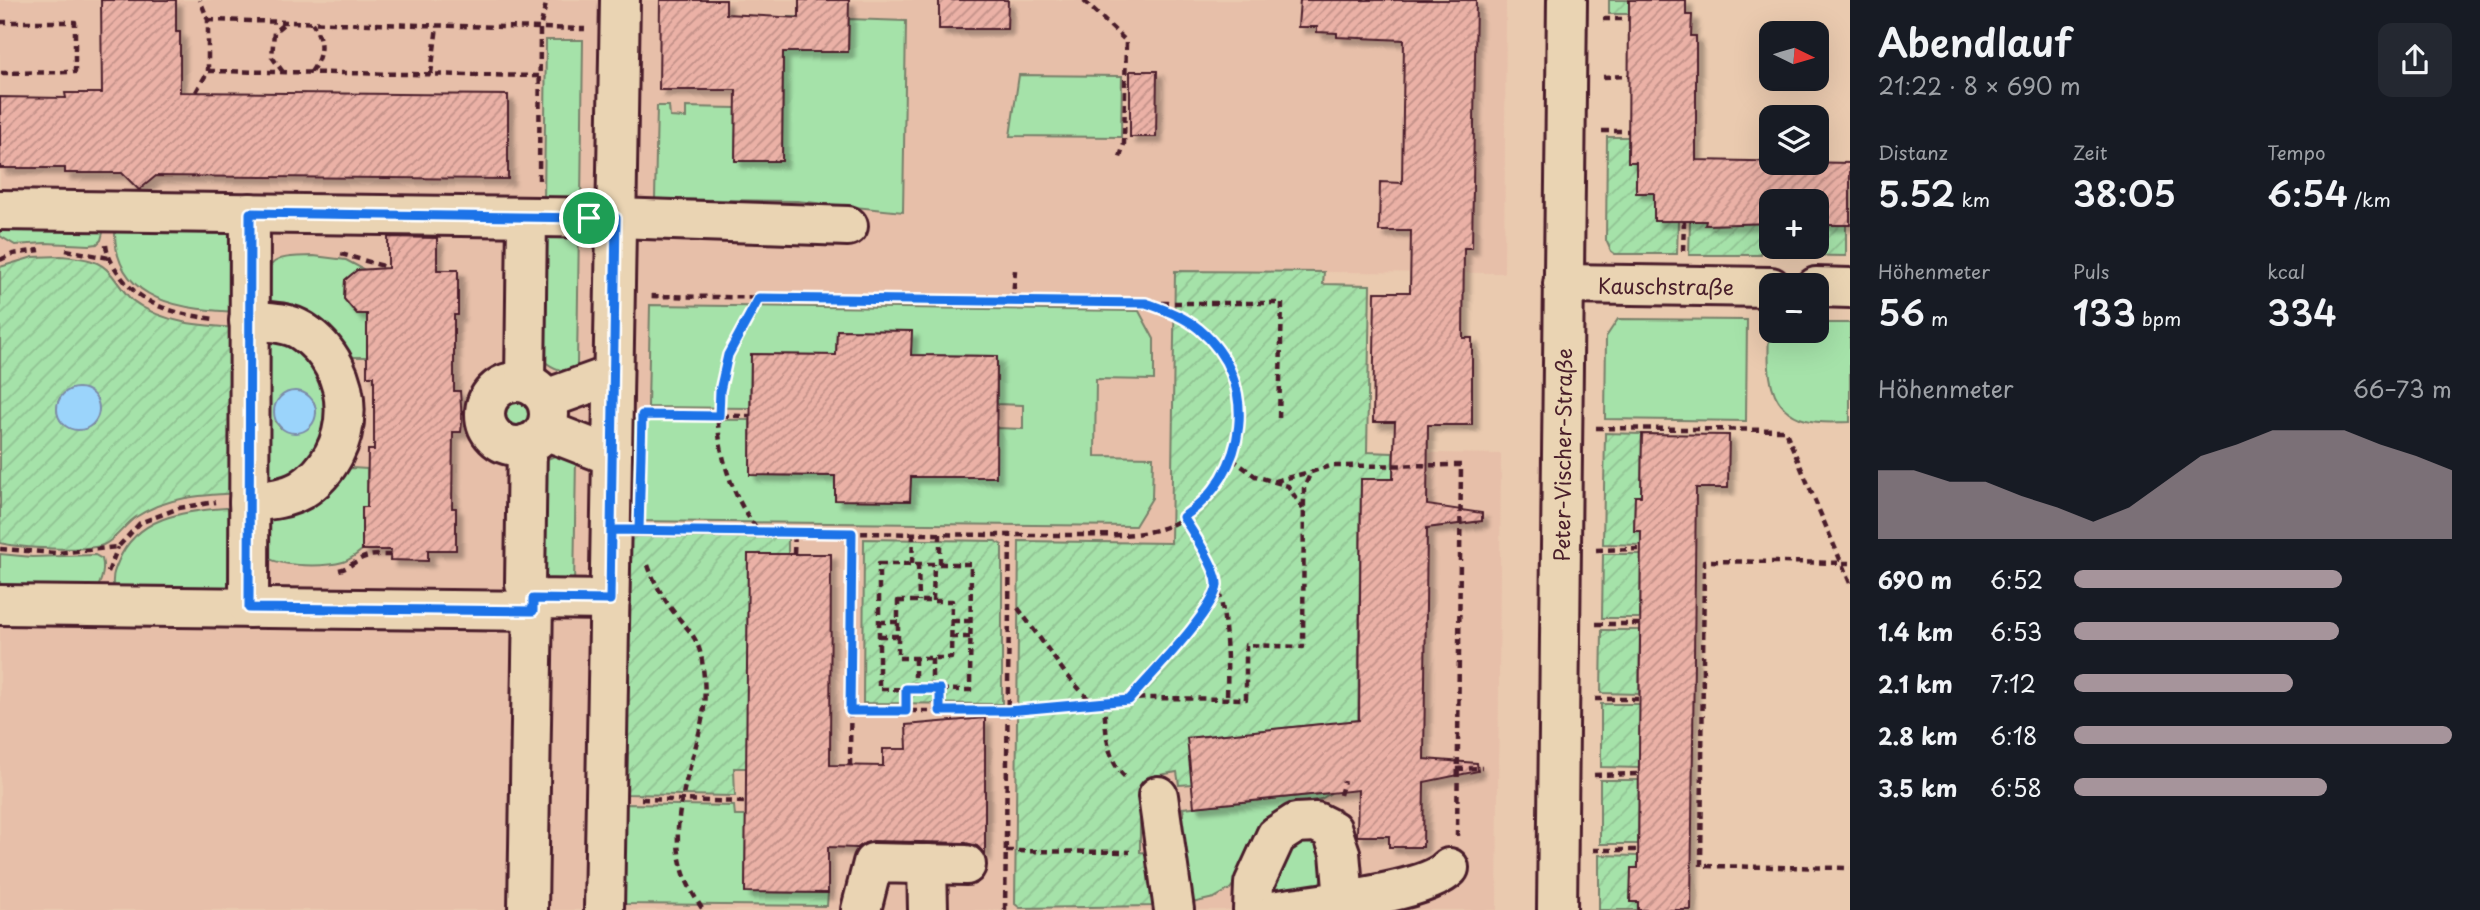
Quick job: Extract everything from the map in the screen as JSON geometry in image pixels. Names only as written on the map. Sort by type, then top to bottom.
[{"type":"street","points":[[604,910],[620,0]]},
{"type":"street","name":"Peter-Vischer-Straße","points":[[1557,910],[1567,0]]},
{"type":"street","points":[[0,210],[616,218],[848,226]]},
{"type":"street","points":[[249,608],[250,213]]},
{"type":"street","points":[[528,910],[533,605],[525,584],[536,414],[533,217]]},
{"type":"street","name":"Kauschstraße","points":[[1563,284],[1759,275]]},
{"type":"street","points":[[1829,287],[1850,288]]},
{"type":"street","points":[[249,321],[279,323],[301,331],[321,348],[343,386],[346,409],[343,433],[334,454],[321,471],[301,489],[279,499],[249,502]]},
{"type":"street","points":[[612,456],[536,414],[506,383],[473,413],[486,423],[498,440],[517,446],[536,414],[613,375]]},
{"type":"street","points":[[0,605],[249,608],[533,605],[610,600]]},
{"type":"street","points":[[1145,788],[1164,839],[1174,910]]},
{"type":"street","points":[[1253,910],[1254,884],[1276,836],[1296,823],[1316,822],[1332,830],[1340,853],[1344,899]]},
{"type":"street","points":[[861,910],[873,863],[966,865]]},
{"type":"street","points":[[928,864],[928,910]]},
{"type":"street","points":[[1278,910],[1415,887],[1442,875],[1449,868]]},
{"type":"path","points":[[196,92],[208,71],[208,20],[200,0]]},
{"type":"path","points":[[533,217],[540,28],[547,0]]},
{"type":"path","points":[[1084,1],[1126,41],[1124,144],[1119,160]]},
{"type":"path","points":[[1603,19],[1629,19]]},
{"type":"path","points":[[208,20],[592,29]]},
{"type":"path","points":[[0,22],[75,22],[75,72],[0,73]]},
{"type":"path","points":[[284,73],[272,57],[274,32],[286,22]]},
{"type":"path","points":[[311,23],[321,36],[320,60],[311,73]]},
{"type":"path","points":[[431,74],[437,26]]},
{"type":"path","points":[[208,71],[540,76]]},
{"type":"path","points":[[1603,76],[1629,76]]},
{"type":"path","points":[[1602,131],[1629,131]]},
{"type":"path","points":[[109,211],[106,248],[109,258],[125,283],[140,297],[158,307],[183,315],[249,321]]},
{"type":"path","points":[[1683,260],[1684,221]]},
{"type":"path","points":[[0,260],[13,254],[52,250]]},
{"type":"path","points":[[65,250],[109,258]]},
{"type":"path","points":[[337,253],[387,267]]},
{"type":"path","points":[[1013,301],[1015,270]]},
{"type":"path","points":[[645,296],[1282,303],[1279,419]]},
{"type":"path","points":[[759,298],[728,355],[720,391],[719,416],[725,471],[741,508],[761,532]]},
{"type":"path","points":[[611,530],[1124,535],[1147,533],[1175,523],[1197,508],[1217,488],[1232,459],[1240,412],[1235,386],[1225,361],[1199,330],[1176,314],[1146,303]]},
{"type":"path","points":[[642,415],[750,416]]},
{"type":"path","points":[[1595,428],[1785,430],[1850,583]]},
{"type":"path","points":[[1232,459],[1255,477],[1288,486],[1304,510]]},
{"type":"path","points":[[1275,481],[1330,466],[1461,465],[1457,854],[1449,868]]},
{"type":"path","points":[[850,711],[1008,711],[1129,700],[1246,699],[1245,645],[1303,647],[1304,488],[1311,472]]},
{"type":"path","points":[[0,549],[45,553],[118,547],[140,523],[158,515],[210,502],[249,502]]},
{"type":"path","points":[[1183,517],[1204,551],[1220,596],[1228,667],[1227,699]]},
{"type":"path","points":[[794,532],[794,554]]},
{"type":"path","points":[[850,765],[852,533]]},
{"type":"path","points":[[913,534],[919,601]]},
{"type":"path","points":[[933,601],[940,534]]},
{"type":"path","points":[[1005,910],[1010,535]]},
{"type":"path","points":[[1594,550],[1641,550]]},
{"type":"path","points":[[333,571],[348,568],[372,555],[390,555]]},
{"type":"path","points":[[1850,563],[1704,561],[1701,866],[1850,868]]},
{"type":"path","points":[[646,562],[671,609],[693,632],[702,660],[703,718],[682,800],[679,830],[681,865],[703,910]]},
{"type":"path","points":[[879,564],[915,564],[971,564],[970,690],[878,689],[879,564]]},
{"type":"path","points":[[1129,700],[1182,640],[1212,599],[1217,585]]},
{"type":"path","points":[[898,601],[919,601],[952,601],[951,658],[898,658],[898,601]]},
{"type":"path","points":[[1018,608],[1065,673],[1093,704]]},
{"type":"path","points":[[951,621],[970,621]]},
{"type":"path","points":[[879,622],[898,622]]},
{"type":"path","points":[[1593,624],[1640,624]]},
{"type":"path","points":[[879,636],[898,636]]},
{"type":"path","points":[[951,637],[971,636]]},
{"type":"path","points":[[915,658],[915,689]]},
{"type":"path","points":[[932,658],[932,689]]},
{"type":"path","points":[[906,689],[906,711]]},
{"type":"path","points":[[940,689],[940,711]]},
{"type":"path","points":[[1593,699],[1640,699]]},
{"type":"path","points":[[1104,702],[1110,752],[1124,776],[1145,788]]},
{"type":"path","points":[[1457,769],[1482,768]]},
{"type":"path","points":[[1592,775],[1639,774]]},
{"type":"path","points":[[637,799],[746,802]]},
{"type":"path","points":[[1006,851],[1140,852],[1150,841],[1164,839]]},
{"type":"path","points":[[1592,850],[1638,850]]},
{"type":"shaded area","points":[[0,0],[1506,0],[1504,273],[1324,272],[1323,284],[1370,285],[1368,452],[1501,454],[1497,910],[0,910]]},
{"type":"green space","points":[[1609,0],[1629,0],[1629,14],[1609,14]]},
{"type":"green space","points":[[783,17],[799,17],[800,52],[848,52],[849,19],[906,21],[903,212],[797,201],[655,199],[657,106],[669,106],[670,117],[686,118],[686,107],[736,108],[735,161],[782,161]]},
{"type":"green space","points":[[546,40],[583,40],[581,203],[544,202]]},
{"type":"green space","points":[[1019,75],[1122,76],[1121,137],[1010,136]]},
{"type":"green space","points":[[1607,137],[1629,137],[1628,162],[1636,162],[1636,193],[1654,193],[1654,220],[1678,221],[1677,254],[1615,254],[1611,251],[1606,240]]},
{"type":"green space","points":[[0,219],[104,229],[97,244],[15,245],[0,236]]},
{"type":"green space","points":[[1690,221],[1706,221],[1706,225],[1759,223],[1759,255],[1689,255]]},
{"type":"green space","points":[[214,222],[238,236],[242,312],[177,305],[140,288],[126,273],[118,254],[115,229]]},
{"type":"green space","points":[[1830,224],[1846,225],[1846,256],[1829,256]]},
{"type":"green space","points":[[579,225],[577,365],[564,370],[543,360],[541,231]]},
{"type":"green space","points":[[61,256],[94,262],[114,277],[132,300],[157,314],[199,325],[242,328],[241,493],[200,496],[161,505],[136,517],[108,543],[94,547],[52,548],[0,543],[0,267],[33,257]],"holes":[[[91,393],[97,400],[93,424],[84,429],[62,422],[57,409],[60,398]]]},
{"type":"green space","points":[[314,256],[346,260],[363,269],[360,274],[352,274],[345,280],[344,299],[352,309],[360,309],[360,314],[367,314],[367,357],[354,357],[344,353],[269,308],[268,272],[271,265],[285,258]]},
{"type":"green space","points":[[1175,271],[1324,272],[1323,284],[1370,285],[1367,452],[1393,453],[1393,479],[1361,479],[1358,731],[1322,724],[1188,738],[1192,784],[1179,785],[1177,772],[1148,777],[1140,785],[1140,852],[1159,853],[1154,906],[1020,908],[1015,904],[1019,541],[1171,543]]},
{"type":"green space","points":[[650,305],[1139,311],[1154,339],[1154,380],[1096,379],[1095,456],[1153,457],[1152,498],[1135,526],[630,521],[632,419],[750,420],[750,475],[835,476],[835,500],[909,501],[911,477],[996,477],[996,428],[1023,429],[1023,405],[997,404],[997,356],[911,355],[911,331],[837,330],[836,355],[751,354],[750,408],[648,407]]},
{"type":"green space","points":[[1618,319],[1747,320],[1746,421],[1605,419],[1606,337]]},
{"type":"green space","points":[[1829,323],[1850,323],[1850,422],[1806,420],[1791,414],[1781,405],[1775,393],[1769,366],[1769,343],[1829,343]]},
{"type":"green space","points":[[261,329],[279,333],[317,365],[329,416],[309,465],[257,490]],"holes":[[[314,403],[316,413],[281,428],[275,421]]]},
{"type":"green space","points":[[513,392],[527,398],[533,412],[527,426],[513,432],[499,426],[493,412],[499,398]]},
{"type":"green space","points":[[1605,433],[1642,434],[1641,496],[1635,497],[1634,531],[1641,531],[1641,545],[1603,544]]},
{"type":"green space","points":[[557,455],[576,457],[574,590],[537,589],[545,460]]},
{"type":"green space","points":[[342,469],[367,469],[367,507],[362,507],[362,550],[346,561],[326,565],[294,565],[268,558],[268,516]]},
{"type":"green space","points":[[241,509],[239,599],[114,589],[114,572],[118,562],[136,535],[163,519],[194,511]]},
{"type":"green space","points":[[629,536],[788,538],[788,554],[748,554],[747,768],[734,768],[735,796],[626,794]]},
{"type":"green space","points":[[864,539],[995,541],[1002,545],[1002,704],[863,703]]},
{"type":"green space","points":[[0,554],[32,557],[95,555],[102,559],[102,574],[92,598],[0,597]]},
{"type":"green space","points":[[1603,554],[1641,554],[1640,618],[1602,618]]},
{"type":"green space","points":[[1602,630],[1640,630],[1639,694],[1601,693]]},
{"type":"green space","points":[[1601,704],[1640,704],[1639,768],[1601,767]]},
{"type":"green space","points":[[1600,780],[1639,780],[1638,844],[1600,844]]},
{"type":"green space","points":[[1331,793],[1321,799],[1293,804],[1230,889],[1214,898],[1192,903],[1175,816],[1184,815],[1183,808]]},
{"type":"green space","points":[[625,804],[734,806],[735,816],[746,816],[745,892],[828,893],[827,906],[625,904]]},
{"type":"green space","points":[[1302,834],[1321,846],[1320,883],[1277,893],[1271,890],[1293,840]]},
{"type":"green space","points":[[1599,855],[1638,856],[1638,868],[1631,868],[1631,902],[1638,902],[1638,910],[1599,910]]},
{"type":"water","points":[[78,388],[93,394],[99,409],[93,424],[78,430],[63,424],[57,409],[63,394]]},
{"type":"water","points":[[295,391],[310,397],[316,412],[310,427],[295,433],[280,427],[274,412],[280,397]]},
{"type":"building","points":[[101,0],[176,0],[176,32],[180,32],[180,92],[508,95],[508,179],[156,176],[139,190],[122,173],[65,173],[65,168],[0,168],[0,97],[66,98],[65,93],[102,93]]},
{"type":"building","points":[[660,0],[726,0],[726,14],[799,18],[799,0],[849,0],[848,52],[783,52],[782,161],[735,161],[736,90],[659,90]]},
{"type":"building","points":[[939,0],[1008,0],[1007,29],[939,29]]},
{"type":"building","points":[[1300,0],[1476,0],[1472,248],[1464,248],[1463,338],[1472,338],[1472,425],[1428,425],[1427,505],[1482,513],[1482,521],[1427,528],[1424,759],[1477,763],[1478,771],[1424,782],[1423,847],[1389,847],[1389,836],[1357,836],[1358,790],[1194,807],[1187,738],[1359,720],[1361,479],[1393,479],[1395,422],[1373,422],[1375,292],[1410,292],[1411,231],[1379,231],[1380,182],[1402,183],[1404,40],[1337,37],[1337,33],[1317,32],[1317,27],[1298,27]]},
{"type":"building","points":[[1629,0],[1686,0],[1686,15],[1692,15],[1691,36],[1696,36],[1696,160],[1759,161],[1759,175],[1829,175],[1829,163],[1850,163],[1850,225],[1829,225],[1829,189],[1759,189],[1759,223],[1705,225],[1706,221],[1654,221],[1654,193],[1636,193],[1636,162],[1628,162]]},
{"type":"building","points":[[1130,71],[1157,71],[1156,137],[1130,137]]},
{"type":"building","points":[[388,237],[437,238],[437,270],[458,270],[458,315],[454,315],[454,391],[460,391],[462,422],[461,432],[453,432],[452,508],[456,508],[456,550],[428,550],[428,561],[390,560],[391,550],[362,550],[362,507],[367,507],[368,450],[374,450],[374,376],[367,376],[367,314],[357,314],[344,299],[345,280],[357,270],[388,268]]},
{"type":"building","points":[[837,330],[912,331],[911,355],[997,356],[996,477],[911,477],[910,501],[835,500],[835,476],[750,475],[751,354],[836,355]]},
{"type":"building","points":[[1642,434],[1729,435],[1728,488],[1696,488],[1691,910],[1638,910],[1638,902],[1630,902],[1631,868],[1638,868],[1641,531],[1634,531],[1635,496],[1641,496]]},
{"type":"building","points":[[748,554],[831,554],[830,765],[883,766],[883,749],[907,749],[906,725],[985,718],[985,854],[977,846],[966,843],[873,841],[857,848],[828,847],[828,893],[745,892]]},
{"type":"route","points":[[589,218],[250,213],[249,608],[533,611],[533,599],[610,600],[611,530],[852,533],[850,711],[906,711],[906,689],[940,689],[940,711],[1008,711],[1129,700],[1182,640],[1212,599],[1217,585],[1215,576],[1204,551],[1183,517],[1197,508],[1217,488],[1230,464],[1238,436],[1240,412],[1235,386],[1225,361],[1199,330],[1176,314],[1146,303],[759,298],[744,330],[728,355],[720,391],[719,416],[642,415],[639,530],[611,530],[616,218],[589,218]]}]
